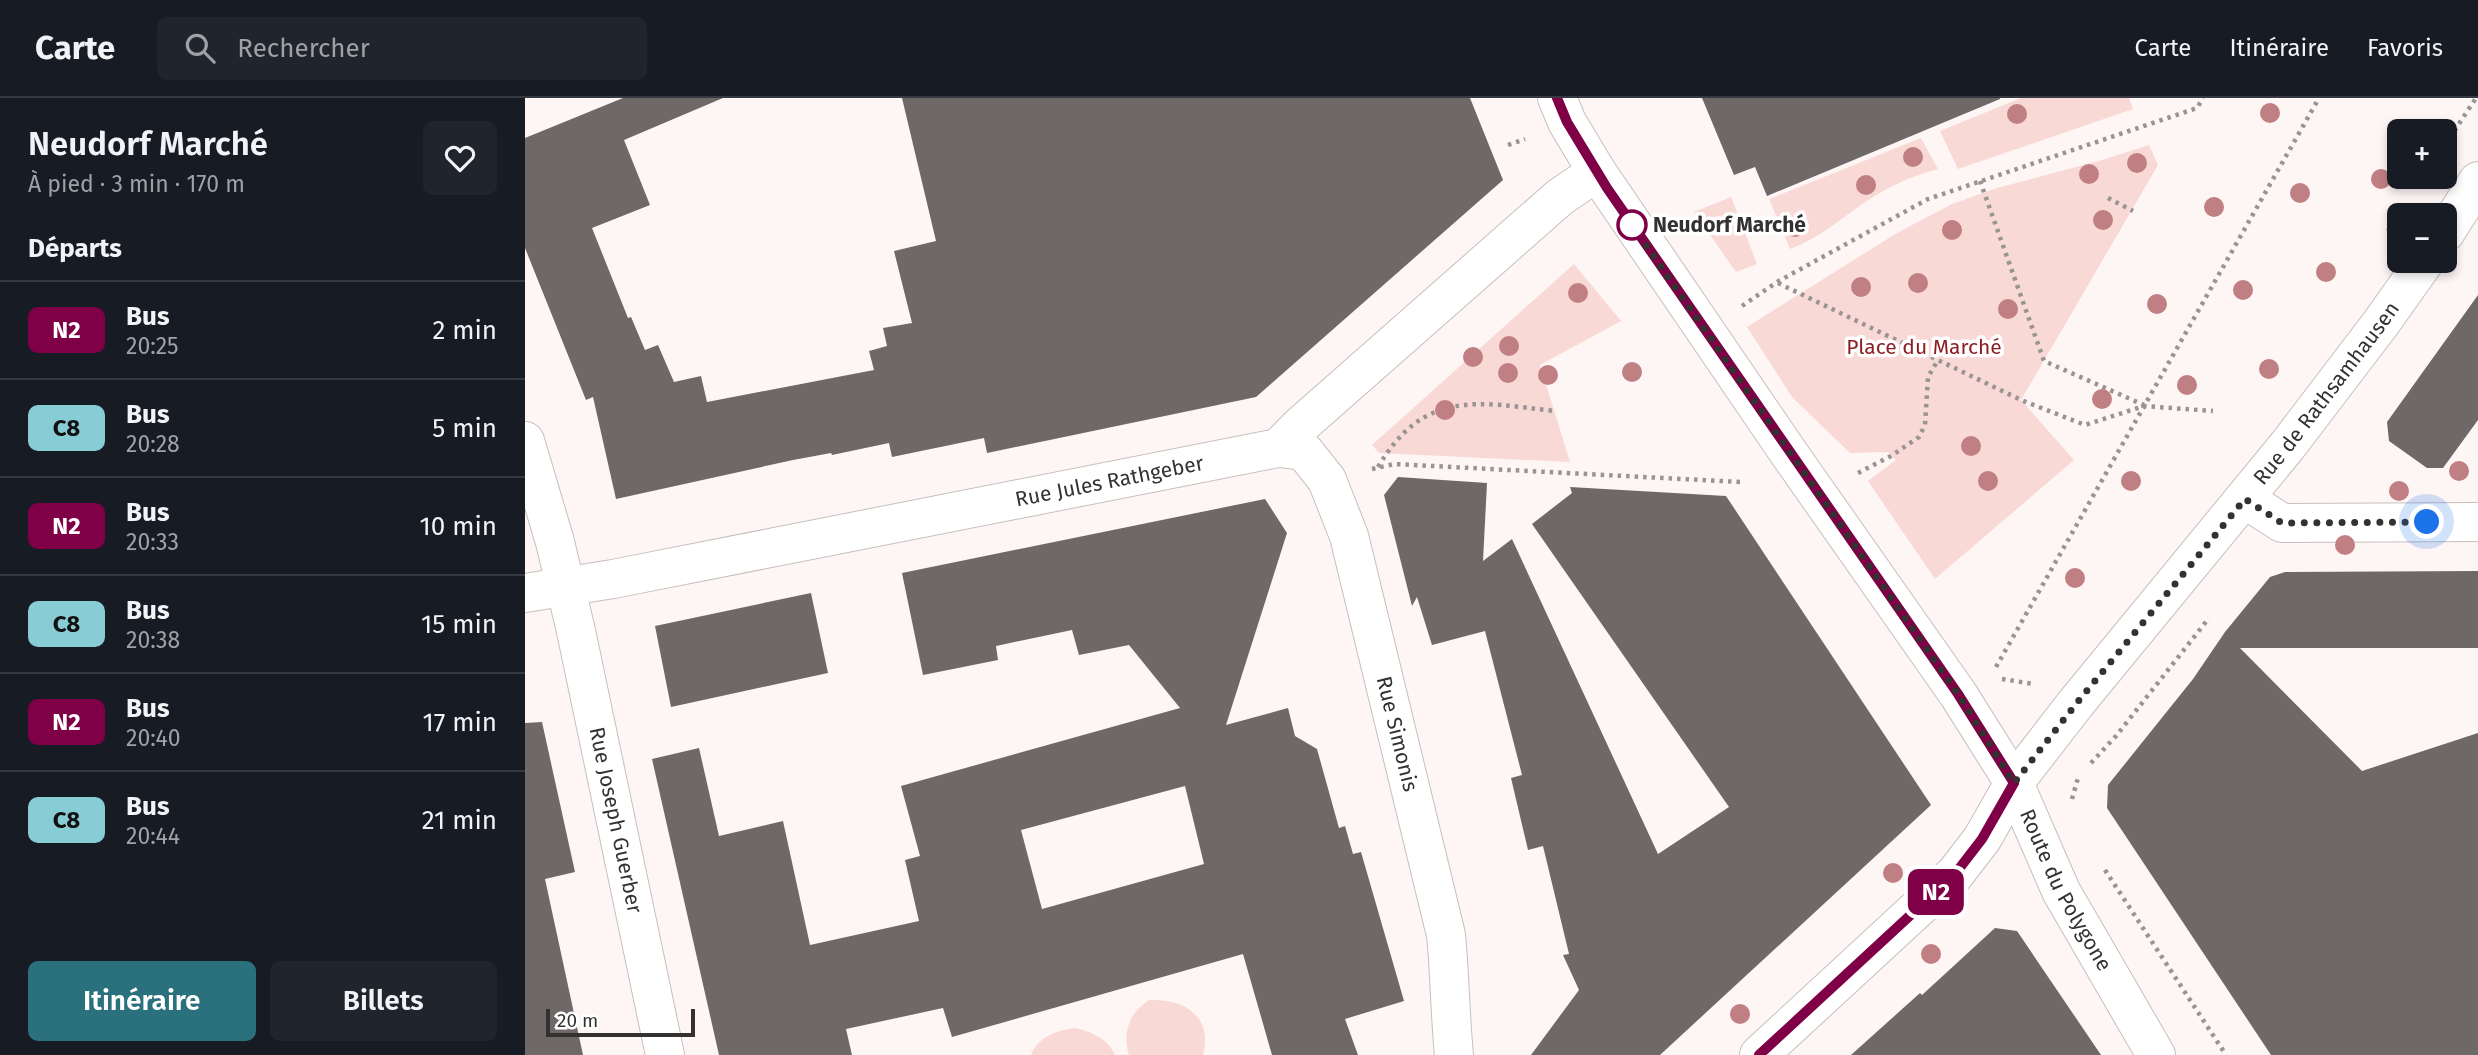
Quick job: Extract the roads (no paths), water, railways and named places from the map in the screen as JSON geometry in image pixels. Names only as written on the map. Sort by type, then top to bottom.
[{"type":"street","name":"Route du Polygone","points":[[1557,98],[1567,122],[1597,172],[1958,694],[2014,783],[2061,891],[2155,1055]]},
{"type":"street","points":[[1278,448],[1560,197],[1597,172]]},
{"type":"street","points":[[2457,214],[2478,181]]},
{"type":"street","name":"Rue de Rathsamhausen","points":[[1759,1055],[1955,874],[1982,839],[2014,783],[2245,499],[2416,273]]},
{"type":"street","name":"Rue Joseph Guerber","points":[[525,441],[555,542],[665,1055]]},
{"type":"street","name":"Rue Jules Rathgeber","points":[[525,593],[1278,448]]},
{"type":"street","name":"Rue Simonis","points":[[1278,448],[1304,451],[1327,480],[1349,536],[1446,935],[1454,1055]]},
{"type":"street","points":[[2245,499],[2282,523],[2478,522]]},
{"type":"place","name":"Neudorf Marché","points":[[1632,225]]},
{"type":"park label","name":"Place du Marché","points":[[1924,347]]}]
